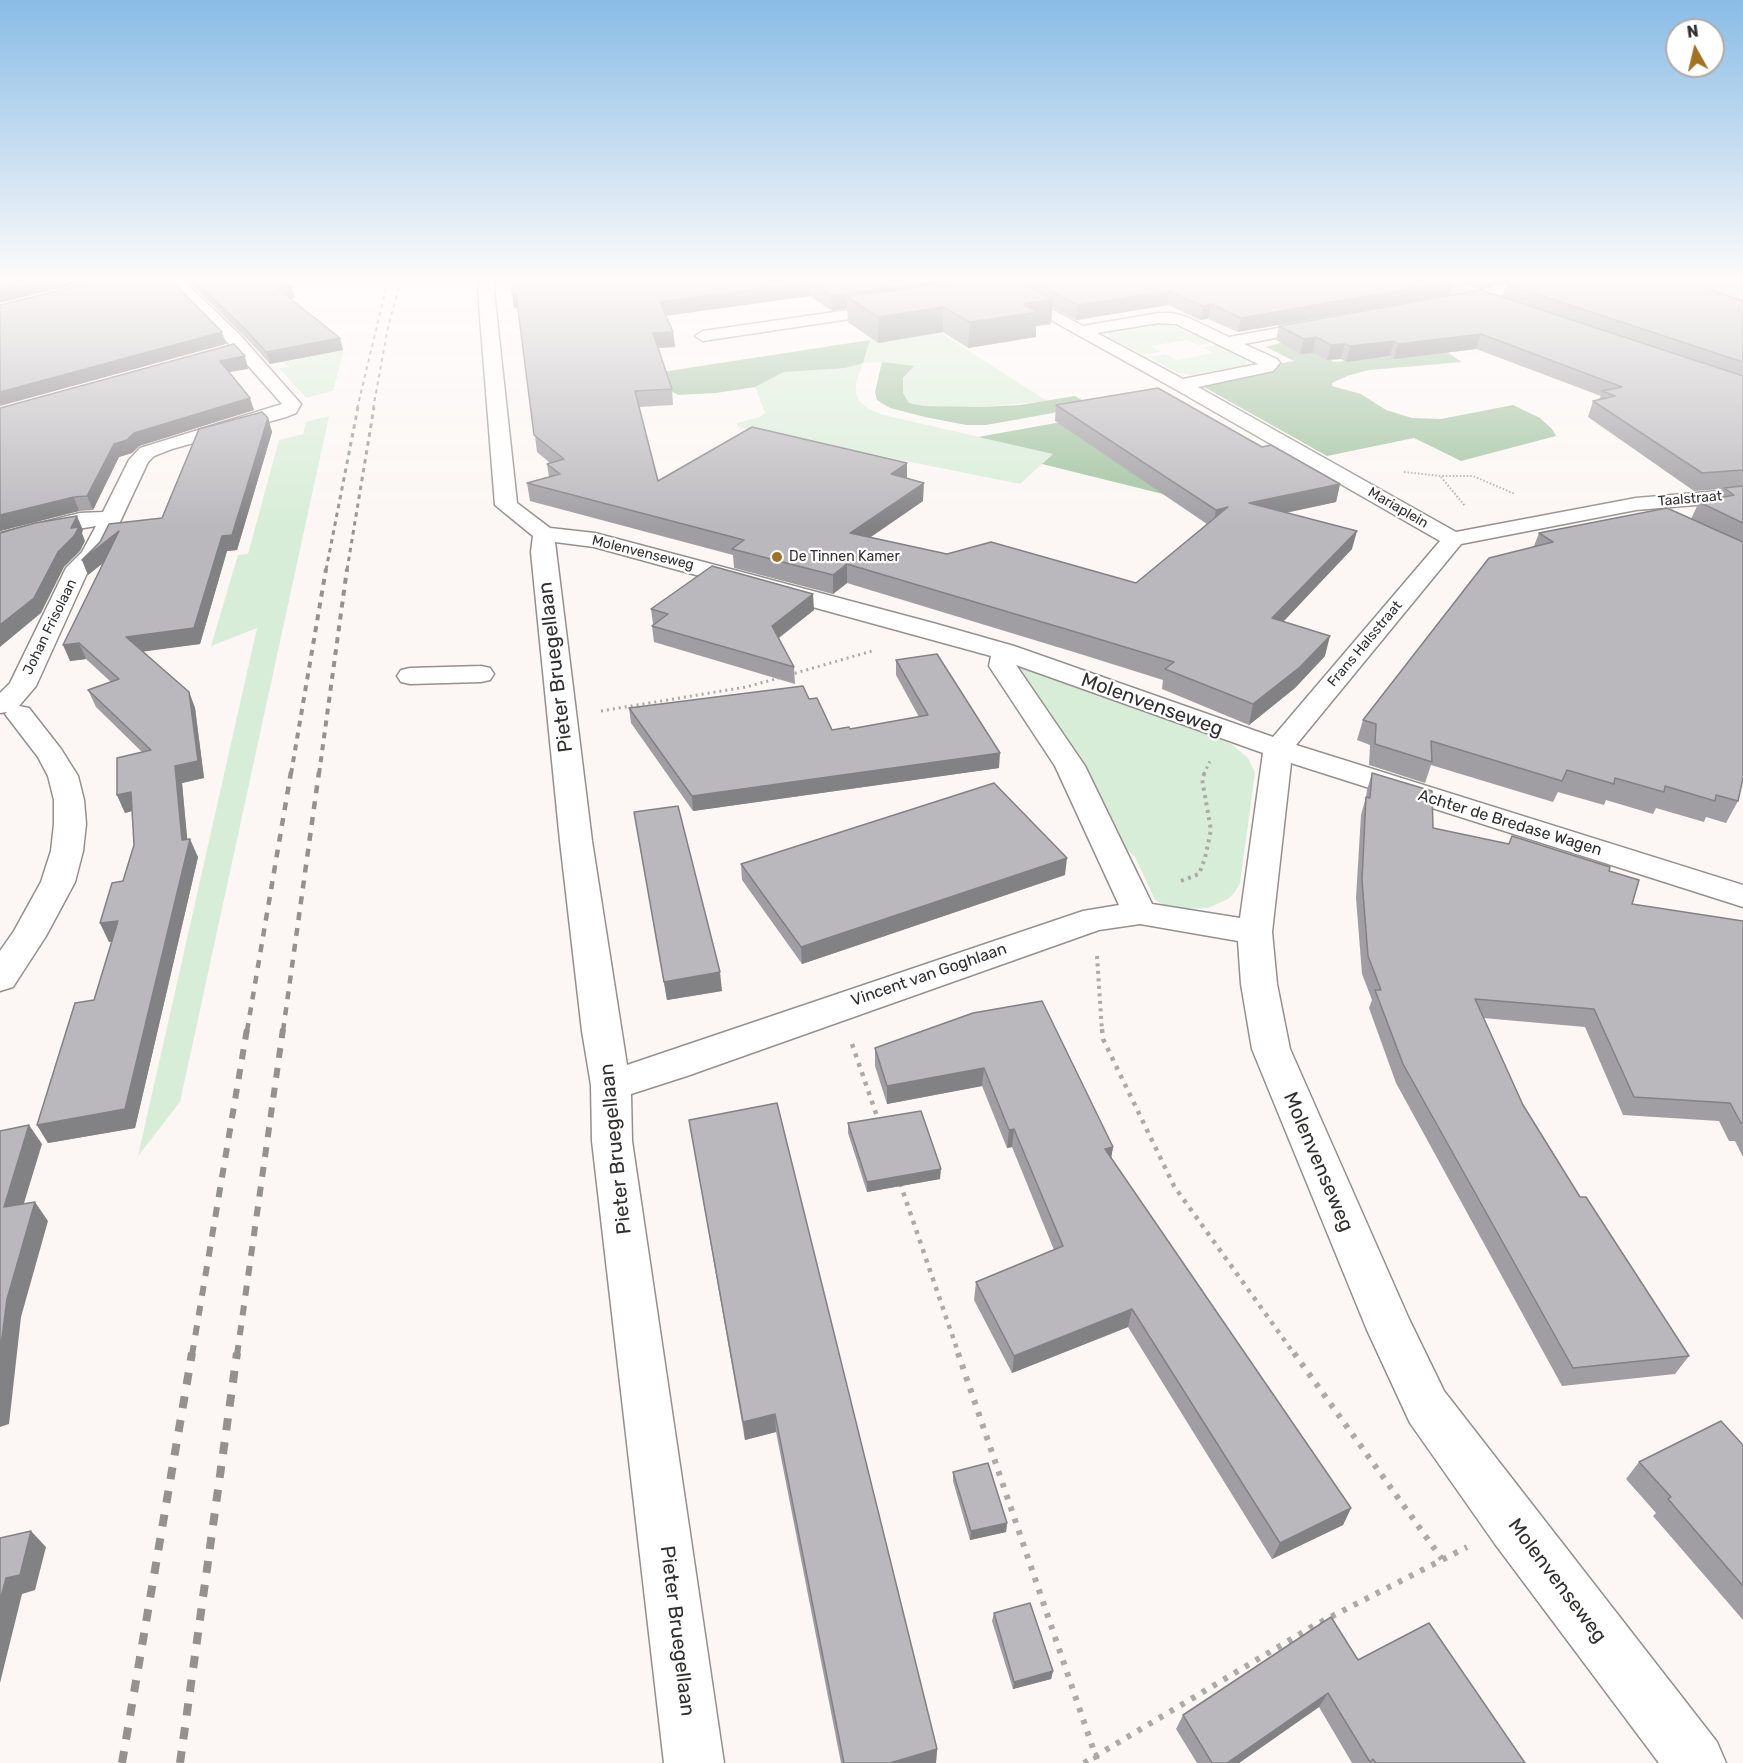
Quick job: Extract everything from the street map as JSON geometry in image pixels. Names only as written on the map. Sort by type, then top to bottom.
[{"type":"street","name":"Johan Frisolaan","points":[[10,709],[9,700],[22,686],[78,568],[92,555],[139,460],[147,452],[289,409],[292,404],[289,399],[255,362]]},
{"type":"street","points":[[497,362],[506,505],[544,534]]},
{"type":"street","name":"Mariaplein","points":[[1138,362],[1453,539]]},
{"type":"street","points":[[1181,385],[1267,367],[1269,362]]},
{"type":"street","name":"Taalstraat","points":[[1636,504],[1743,495]]},
{"type":"street","points":[[1453,539],[1636,504],[1668,520]]},
{"type":"street","points":[[0,540],[36,529],[80,520],[111,518]]},
{"type":"street","name":"Molenvenseweg","points":[[544,534],[595,540],[924,628],[1005,652],[1278,748],[1255,932],[1258,984],[1271,1049],[1390,1330],[1427,1407],[1696,1763]]},
{"type":"street","name":"Pieter Bruegellaan","points":[[544,534],[543,552],[562,717],[601,1031],[611,1084],[612,1141],[694,1763]]},
{"type":"street","name":"Frans Halsstraat","points":[[1278,748],[1453,539]]},
{"type":"street","points":[[1005,652],[1002,666],[1070,766],[1135,902]]},
{"type":"street","points":[[410,676],[481,674]]},
{"type":"street","points":[[0,978],[34,928],[58,882],[67,851],[70,824],[69,800],[63,776],[51,755],[10,709]]},
{"type":"street","name":"Achter de Bredase Wagen","points":[[1278,748],[1743,896]]},
{"type":"street","name":"Vincent van Goghlaan","points":[[611,1084],[673,1066],[839,1006],[1095,919],[1135,902],[1255,932]]},
{"type":"path","points":[[1397,470],[1441,476],[1473,476],[1568,517]]},
{"type":"path","points":[[562,717],[746,687],[903,642],[924,628]]},
{"type":"path","points":[[1135,902],[1199,874],[1211,830],[1202,779],[1214,752],[1233,733]]},
{"type":"path","points":[[1095,919],[1103,1039],[1174,1186],[1442,1559]]},
{"type":"path","points":[[839,1006],[881,1129]]},
{"type":"path","points":[[897,1174],[1097,1759]]},
{"type":"path","points":[[1083,1763],[1097,1759],[1315,1624],[1514,1525]]},
{"type":"green space","points":[[284,362],[341,362],[333,391],[306,398],[279,368],[288,367]]},
{"type":"green space","points":[[725,362],[863,362],[845,368],[784,372],[755,387],[716,393],[678,395],[669,390],[662,372]]},
{"type":"green space","points":[[882,362],[884,362],[914,366],[903,378],[903,393],[909,403],[924,406],[982,407],[1020,405],[1075,396],[1092,406],[986,425],[966,425],[890,408],[877,400],[875,392]]},
{"type":"green space","points":[[884,362],[987,362],[1047,401],[982,407],[924,406],[909,403],[903,393],[903,379],[913,367]]},
{"type":"green space","points":[[1158,362],[1246,362],[1244,365],[1191,375],[1178,373]]},
{"type":"green space","points":[[1287,362],[1459,362],[1369,370],[1347,376],[1332,383],[1332,386],[1361,394],[1386,410],[1412,418],[1441,419],[1513,405],[1540,418],[1556,436],[1461,461],[1414,438],[1327,456],[1195,382],[1199,378]]},
{"type":"green space","points":[[863,363],[856,382],[856,393],[859,401],[868,409],[884,415],[1053,454],[1020,484],[738,427],[737,423],[760,417],[765,413],[755,387],[784,372]]},
{"type":"green space","points":[[329,416],[180,1102],[138,1156],[257,628],[211,646],[238,555],[248,554],[279,440],[303,434],[306,422]]},
{"type":"green space","points":[[1067,421],[1183,499],[1042,464],[1053,454],[978,437]]},
{"type":"green space","points":[[1019,666],[1210,735],[1231,744],[1248,758],[1255,773],[1240,883],[1228,899],[1208,908],[1184,909],[1166,906],[1155,900],[1135,857],[1122,845],[1016,668]]},
{"type":"building","points":[[0,362],[110,362],[0,392]]},
{"type":"building","points":[[167,362],[221,362],[250,398],[134,433],[127,440],[114,444],[87,496],[0,515],[0,408]]},
{"type":"building","points":[[525,362],[663,362],[672,389],[635,391],[658,481],[752,427],[907,463],[891,474],[924,483],[850,533],[947,554],[991,542],[1136,583],[1228,507],[1216,510],[1056,405],[1158,388],[1262,447],[1271,445],[1340,484],[1249,503],[1357,531],[1272,618],[1330,636],[1300,667],[1253,704],[1165,669],[1174,662],[1079,633],[847,564],[833,575],[732,549],[744,540],[527,483],[560,474],[547,464],[564,459],[534,435]]},
{"type":"building","points":[[1556,362],[1701,362],[1743,376],[1743,470],[1702,473],[1593,401],[1615,396],[1602,391],[1622,387]]},
{"type":"building","points":[[262,412],[268,418],[232,535],[222,536],[194,628],[126,637],[189,692],[198,761],[175,766],[182,840],[190,839],[125,1109],[37,1125],[75,1003],[94,1000],[118,921],[100,923],[112,883],[123,881],[134,845],[131,792],[117,795],[117,758],[151,750],[88,690],[119,679],[79,643],[63,645],[119,531],[82,560],[100,542],[109,524],[162,518],[199,429]]},
{"type":"building","points":[[1743,486],[1743,523],[1699,502],[1734,495],[1724,488]]},
{"type":"building","points":[[1667,508],[1743,542],[1743,778],[1738,801],[1716,795],[1715,801],[1665,786],[1664,792],[1615,778],[1614,784],[1567,770],[1562,781],[1431,741],[1432,762],[1375,744],[1376,724],[1363,720],[1489,558],[1553,542],[1539,533]]},
{"type":"building","points":[[77,516],[71,528],[79,527],[74,536],[58,552],[34,598],[0,625],[0,533],[35,523]]},
{"type":"building","points":[[712,566],[813,594],[772,626],[794,667],[652,626],[668,614],[651,609]]},
{"type":"building","points":[[937,654],[1000,753],[692,796],[629,708],[803,686],[809,699],[817,698],[832,730],[849,727],[850,729],[928,715],[896,660]]},
{"type":"building","points":[[1372,773],[1432,791],[1433,828],[1509,844],[1512,836],[1610,867],[1609,871],[1639,880],[1632,904],[1743,921],[1743,1123],[1730,1103],[1634,1097],[1594,1009],[1475,999],[1523,1105],[1580,1197],[1586,1197],[1689,1356],[1573,1368],[1403,1064],[1375,990],[1381,990],[1368,956],[1362,880],[1366,797],[1370,798]]},
{"type":"building","points":[[994,783],[1067,858],[801,947],[741,864]]},
{"type":"building","points":[[678,806],[720,972],[664,982],[634,812]]},
{"type":"building","points":[[1042,1001],[1113,1147],[1105,1149],[1351,1508],[1280,1543],[1132,1309],[1014,1356],[976,1282],[1063,1246],[1014,1129],[1009,1130],[984,1068],[887,1086],[875,1048],[973,1013]]},
{"type":"building","points":[[777,1103],[937,1749],[890,1763],[844,1763],[775,1414],[743,1422],[689,1120]]},
{"type":"building","points":[[921,1111],[941,1169],[867,1182],[848,1123]]},
{"type":"building","points":[[29,1125],[4,1207],[35,1202],[7,1299],[0,1353],[0,1131]]},
{"type":"building","points":[[1721,1421],[1743,1445],[1743,1586],[1668,1499],[1671,1497],[1639,1462]]},
{"type":"building","points":[[988,1463],[1007,1523],[971,1531],[953,1472]]},
{"type":"building","points":[[31,1531],[20,1575],[6,1578],[0,1601],[0,1538]]},
{"type":"building","points":[[1030,1603],[1053,1671],[1014,1682],[994,1613]]},
{"type":"building","points":[[1331,1617],[1358,1660],[1429,1623],[1525,1763],[1376,1763],[1373,1759],[1370,1762],[1328,1693],[1227,1763],[1212,1763],[1183,1715]]},
{"type":"railway","points":[[357,409],[368,362]]},
{"type":"railway","points":[[373,409],[382,362]]},
{"type":"railway","points":[[326,570],[358,407]]},
{"type":"railway","points":[[347,570],[374,407]]},
{"type":"railway","points":[[291,774],[326,569]]},
{"type":"railway","points":[[319,774],[347,569]]},
{"type":"railway","points":[[247,1031],[291,772]]},
{"type":"railway","points":[[283,1031],[319,772]]},
{"type":"railway","points":[[192,1355],[247,1029]]},
{"type":"railway","points":[[237,1355],[283,1029]]},
{"type":"railway","points":[[122,1763],[192,1353]]},
{"type":"railway","points":[[180,1763],[237,1353]]},
{"type":"place","name":"De Tinnen Kamer","points":[[777,557]]}]
